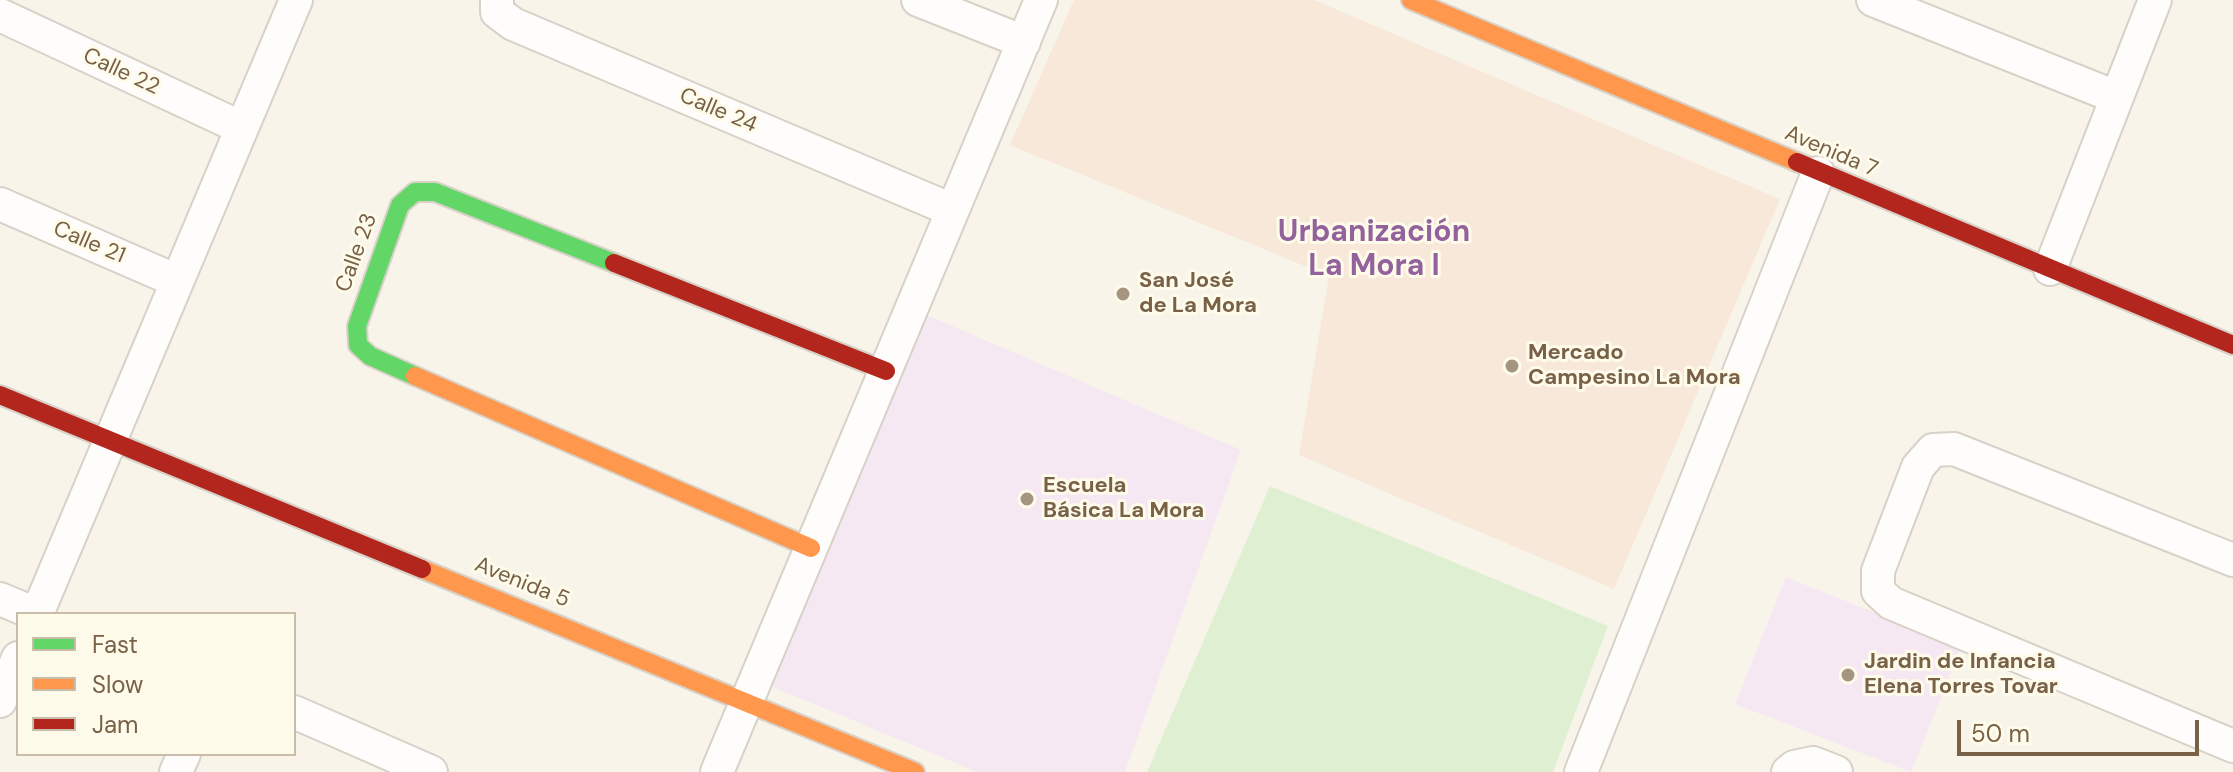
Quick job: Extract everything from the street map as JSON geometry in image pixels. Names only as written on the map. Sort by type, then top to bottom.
[{"type":"street","points":[[37,612],[296,0]]},
{"type":"street","name":"Calle 24","points":[[497,0],[497,12],[513,24],[952,210]]},
{"type":"street","points":[[918,0],[1024,42]]},
{"type":"street","points":[[717,772],[1041,0]]},
{"type":"street","points":[[1873,0],[2116,97]]},
{"type":"street","points":[[2050,269],[2155,0]]},
{"type":"street","name":"Avenida 7","points":[[1423,3],[1818,173],[2233,345]]},
{"type":"street","name":"Calle 22","points":[[0,15],[242,128]]},
{"type":"street","points":[[1581,772],[1818,173]]},
{"type":"street","name":"Calle 23","points":[[811,548],[370,356],[358,345],[357,326],[400,205],[415,192],[435,192],[886,371]]},
{"type":"street","name":"Calle 21","points":[[0,204],[177,281]]},
{"type":"street","points":[[0,395],[110,440]]},
{"type":"street","name":"Avenida 5","points":[[110,440],[915,772]]},
{"type":"street","points":[[2233,560],[1954,449],[1933,450],[1918,467],[1878,571],[1878,591],[1891,603],[2233,746]]},
{"type":"street","points":[[0,599],[31,612]]},
{"type":"street","points":[[0,701],[16,663]]},
{"type":"street","points":[[296,713],[431,772]]},
{"type":"street","points":[[1788,772],[1794,767],[1813,763],[1836,772]]},
{"type":"shaded area","name":"Mercado Campesino La Mora","points":[[1074,0],[1314,0],[1780,199],[1614,589],[1299,455],[1329,276],[1010,145]]},
{"type":"shaded area","name":"Escuela Básica La Mora","points":[[924,314],[1241,450],[1125,772],[977,772],[773,687],[811,548]]},
{"type":"shaded area","name":"Jardin de Infancia Elena Torres Tovar","points":[[1786,577],[1961,647],[1911,772],[1735,704]]},
{"type":"green space","points":[[1270,486],[1608,626],[1553,772],[1147,772]]},
{"type":"traffic: fast","points":[[415,376],[370,356],[358,345],[357,326],[400,205],[415,192],[435,192],[614,263]]},
{"type":"traffic: slow","points":[[1411,0],[1797,162]]},
{"type":"traffic: slow","points":[[415,376],[811,548]]},
{"type":"traffic: slow","points":[[422,569],[915,772]]},
{"type":"traffic: jam","points":[[1797,162],[2233,345]]},
{"type":"traffic: jam","points":[[614,263],[886,371]]},
{"type":"traffic: jam","points":[[0,395],[422,569]]},
{"type":"place","name":"San José de La Mora","points":[[1123,294]]},
{"type":"place","name":"Mercado Campesino La Mora","points":[[1512,366]]},
{"type":"place","name":"Escuela Básica La Mora","points":[[1027,499]]},
{"type":"place","name":"Jardin de Infancia Elena Torres Tovar","points":[[1848,675]]},
{"type":"district","name":"Urbanización La Mora I","points":[[1374,250]]}]
